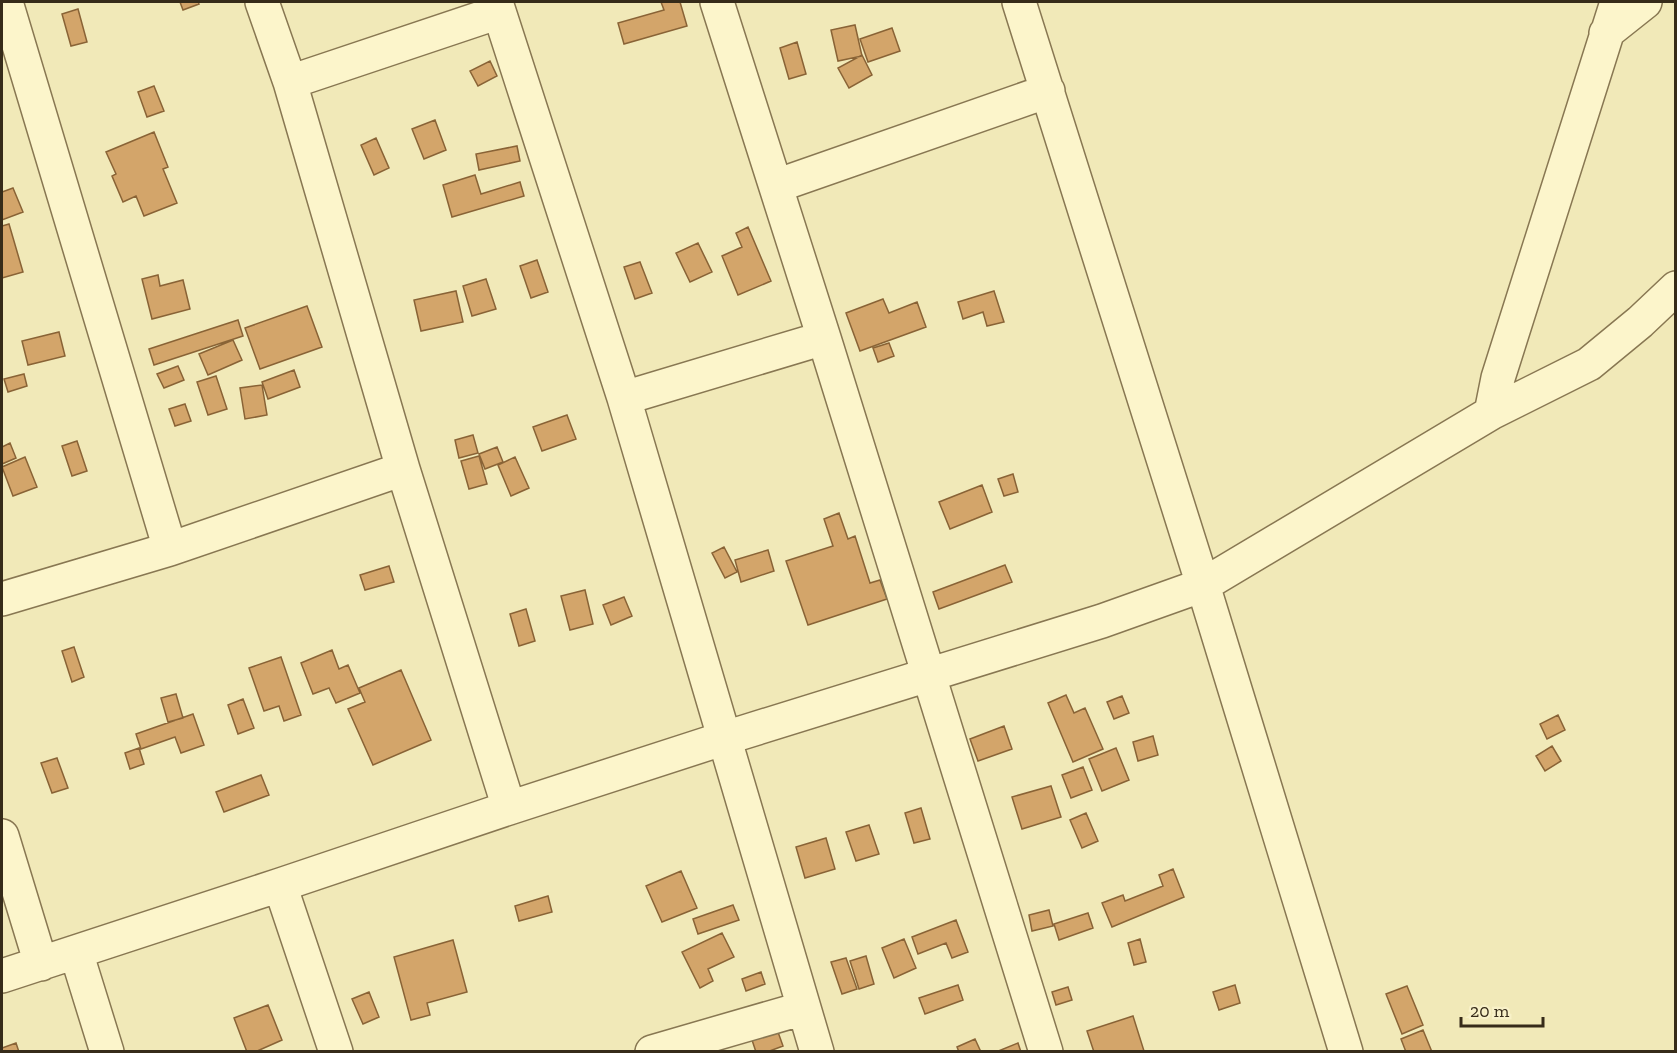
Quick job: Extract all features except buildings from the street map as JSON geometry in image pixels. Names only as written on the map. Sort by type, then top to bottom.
[{"type":"street","points":[[6,2],[170,549]]},
{"type":"street","points":[[262,2],[290,82],[404,469],[509,808]]},
{"type":"street","points":[[717,2],[930,674],[1046,1052]]},
{"type":"street","points":[[1019,2],[1203,585],[1346,1052]]},
{"type":"street","points":[[1491,412],[1498,378],[1617,2]]},
{"type":"street","points":[[1606,33],[1645,2]]},
{"type":"street","points":[[290,82],[497,7],[624,398],[817,1052]]},
{"type":"street","points":[[776,186],[1048,91]]},
{"type":"street","points":[[2,976],[725,738],[1102,621],[1203,585],[1491,412],[1588,364],[1640,322],[1676,288]]},
{"type":"street","points":[[624,398],[824,338]]},
{"type":"street","points":[[2,598],[170,549],[404,469]]},
{"type":"street","points":[[2,836],[41,964]]},
{"type":"street","points":[[280,885],[336,1052]]},
{"type":"street","points":[[76,952],[107,1052]]},
{"type":"street","points":[[652,1052],[804,1008]]}]
